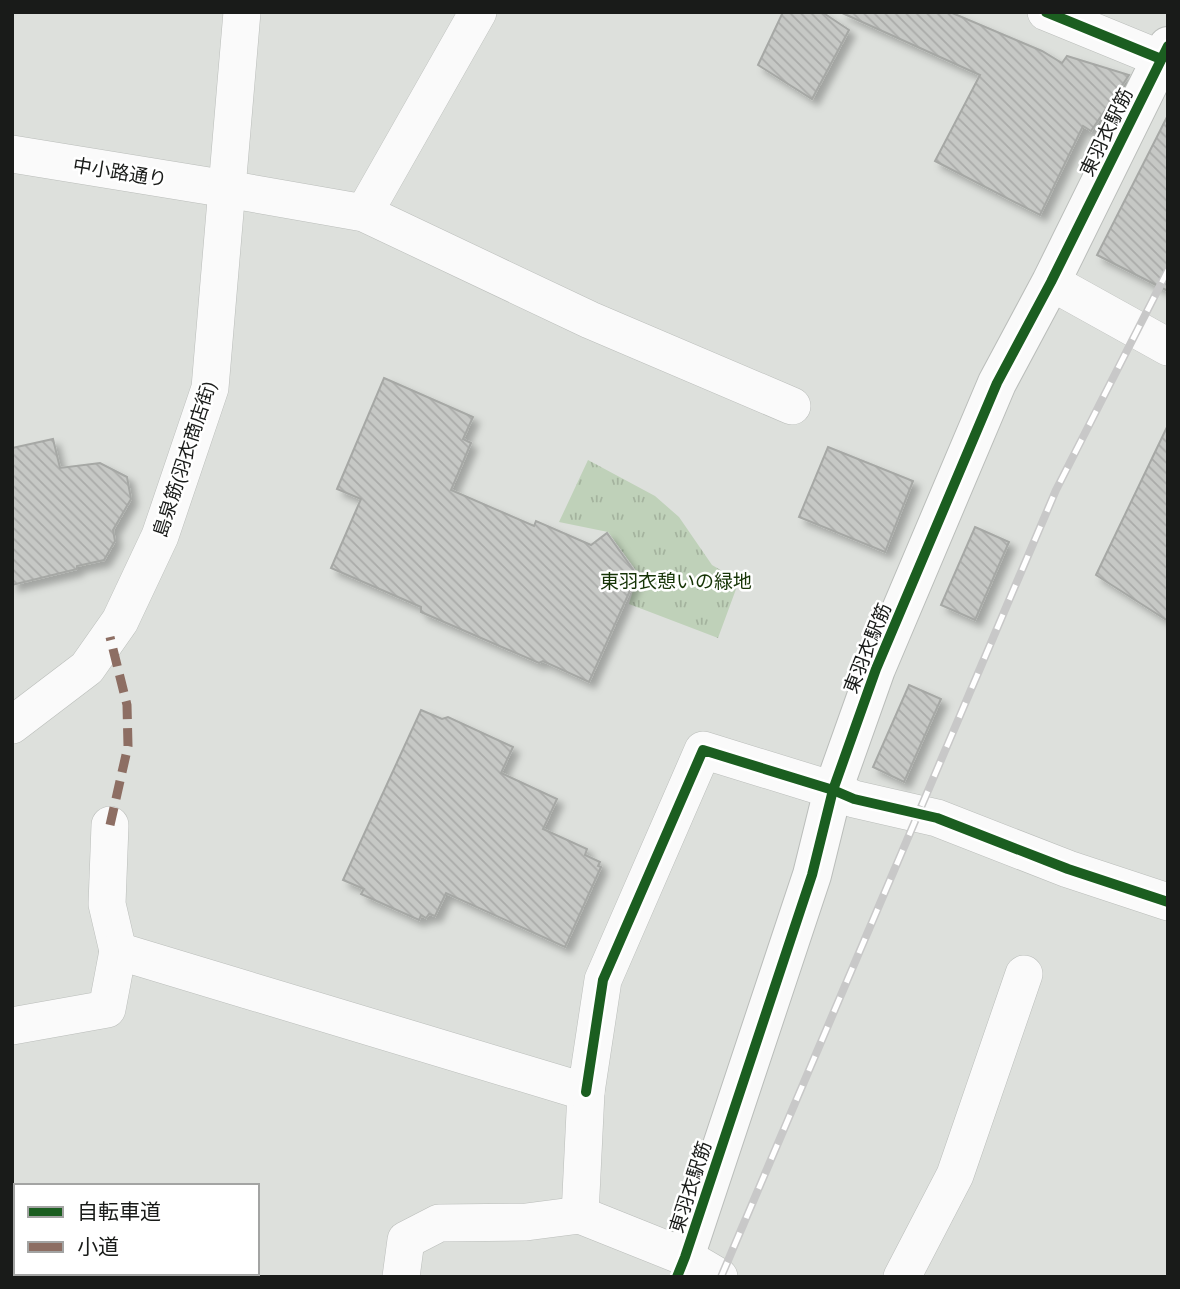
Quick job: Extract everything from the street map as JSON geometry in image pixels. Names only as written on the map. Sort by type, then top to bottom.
[{"type":"street","name":"島泉筋(羽衣商店街)","points":[[12,725],[87,668],[120,621],[160,536],[210,388],[242,12]]},
{"type":"street","points":[[364,214],[478,12]]},
{"type":"street","points":[[1046,12],[1164,53]]},
{"type":"street","name":"東羽衣駅筋","points":[[681,1267],[812,875],[833,790],[876,669],[997,383],[1051,282],[1164,53]]},
{"type":"street","name":"中小路通り","points":[[12,155],[364,214],[590,320],[792,406]]},
{"type":"street","points":[[1051,282],[1168,347]]},
{"type":"street","points":[[580,1215],[586,1092],[603,980],[703,750],[854,799],[937,818],[1068,869],[1168,902]]},
{"type":"street","points":[[12,1026],[107,1009],[118,951],[107,904],[110,825]]},
{"type":"street","points":[[118,951],[586,1092]]},
{"type":"street","points":[[902,1277],[955,1175],[1024,974]]},
{"type":"street","points":[[401,1277],[406,1240],[439,1223],[526,1222],[580,1215],[681,1267],[719,1277]]},
{"type":"green space","name":"東羽衣憩いの緑地","points":[[588,460],[655,496],[679,517],[712,565],[739,581],[718,638],[629,604],[638,573],[608,532],[559,522]]},
{"type":"building","points":[[783,12],[822,12],[849,30],[812,99],[758,65]]},
{"type":"building","points":[[840,12],[950,12],[1042,51],[1062,63],[1067,56],[1129,75],[1091,131],[1083,126],[1040,215],[935,161],[980,75]]},
{"type":"building","points":[[1168,115],[1168,291],[1097,255]]},
{"type":"building","points":[[384,378],[473,417],[463,439],[471,443],[451,490],[534,526],[536,521],[591,545],[607,533],[637,575],[589,682],[421,612],[421,607],[331,568],[361,499],[337,489]]},
{"type":"building","points":[[1168,425],[1168,621],[1096,575]]},
{"type":"building","points":[[53,439],[60,468],[100,463],[127,477],[131,499],[113,530],[115,541],[104,560],[12,585],[12,448]]},
{"type":"building","points":[[828,447],[913,481],[885,552],[799,517]]},
{"type":"building","points":[[975,527],[1009,542],[975,620],[941,605]]},
{"type":"building","points":[[909,685],[941,699],[904,782],[873,767]]},
{"type":"building","points":[[421,710],[442,719],[448,717],[513,747],[501,773],[557,799],[543,829],[587,849],[585,855],[600,862],[598,866],[601,867],[565,947],[446,893],[435,916],[429,914],[426,918],[421,915],[419,920],[361,894],[364,889],[343,880]]},
{"type":"railway","points":[[721,1277],[1056,490],[1168,270]]},
{"type":"marked path","points":[[110,637],[127,705],[128,746],[110,825]]},
{"type":"cycle path","points":[[1046,12],[1161,59]]},
{"type":"cycle path","points":[[677,1277],[812,875],[833,790],[876,669],[997,383],[1051,282],[1168,46]]},
{"type":"cycle path","points":[[586,1092],[603,980],[703,750],[854,799],[937,818],[1068,869],[1168,902]]}]
